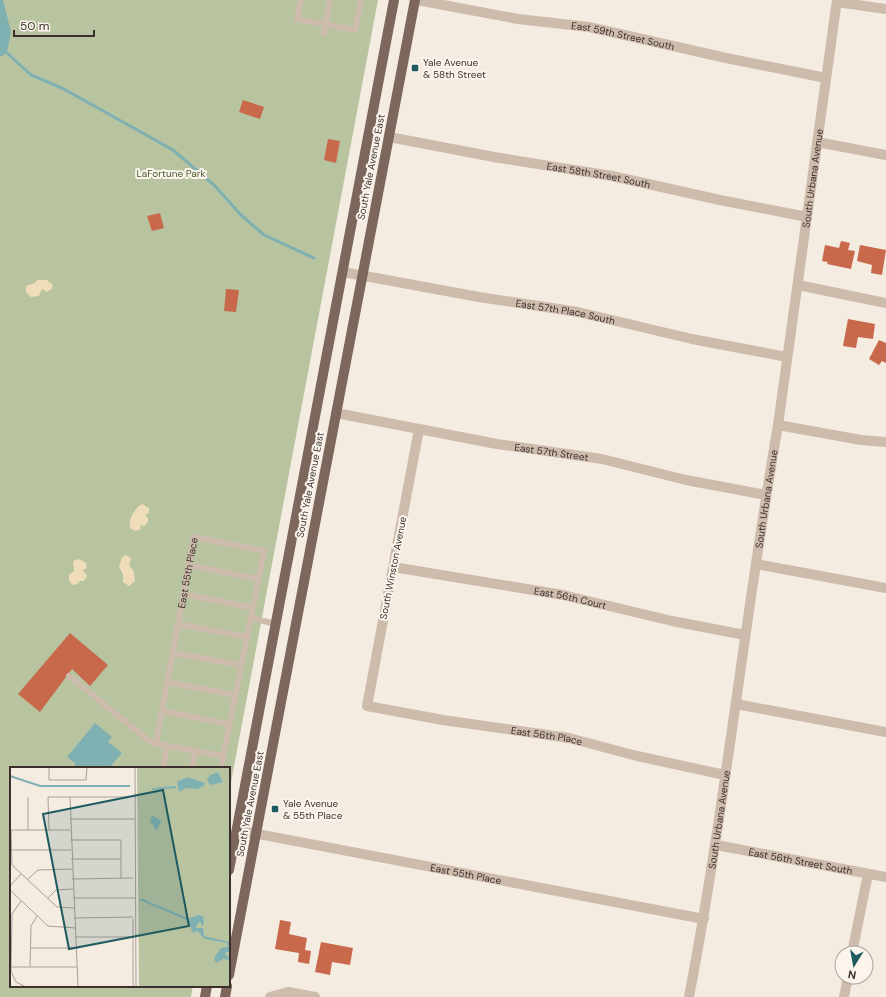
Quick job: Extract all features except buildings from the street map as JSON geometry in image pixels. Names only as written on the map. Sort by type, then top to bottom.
[{"type":"main road","name":"South Yale Avenue East","points":[[230,860],[233,829],[276,624],[394,0]]},
{"type":"main road","name":"South Yale Avenue East","points":[[230,970],[416,0]]},
{"type":"main road","points":[[205,997],[207,987]]},
{"type":"main road","points":[[225,997],[227,987]]},
{"type":"street","name":"East 59th Street South","points":[[416,0],[518,19],[589,27],[726,58],[826,78]]},
{"type":"street","name":"South Urbana Avenue","points":[[688,997],[704,919],[716,846],[745,635],[778,426],[837,1]]},
{"type":"street","points":[[837,1],[886,9]]},
{"type":"street","name":"East 58th Street South","points":[[389,137],[494,157],[612,176],[720,200],[807,217]]},
{"type":"street","points":[[817,142],[886,155]]},
{"type":"street","name":"East 57th Place South","points":[[343,272],[479,297],[578,312],[692,338],[787,357]]},
{"type":"street","points":[[798,285],[886,303]]},
{"type":"street","name":"East 57th Street","points":[[336,413],[497,444],[602,459],[686,480],[766,495]]},
{"type":"street","points":[[778,426],[861,440],[886,442]]},
{"type":"street","name":"South Winston Avenue","points":[[366,706],[419,429]]},
{"type":"street","points":[[756,564],[886,588]]},
{"type":"street","name":"East 56th Court","points":[[393,567],[563,595],[672,621],[745,635]]},
{"type":"street","points":[[736,704],[886,732]]},
{"type":"street","name":"East 56th Place","points":[[366,706],[443,720],[569,738],[637,756],[725,775]]},
{"type":"street","name":"East 55th Place","points":[[233,829],[704,919]]},
{"type":"street","name":"East 56th Street South","points":[[716,846],[886,877]]},
{"type":"street","points":[[854,945],[868,874]]},
{"type":"street","points":[[844,997],[846,985]]},
{"type":"street","points":[[270,997],[288,992],[316,997]]},
{"type":"lane","points":[[301,0],[297,19],[355,30],[361,0]]},
{"type":"lane","points":[[324,34],[330,0]]},
{"type":"lane","name":"East 55th Place","points":[[156,743],[194,537],[264,551],[221,767]]},
{"type":"lane","points":[[189,565],[258,579]]},
{"type":"lane","points":[[184,594],[253,608]]},
{"type":"lane","points":[[251,618],[276,624]]},
{"type":"lane","points":[[178,624],[247,637]]},
{"type":"lane","points":[[173,653],[241,665]]},
{"type":"lane","points":[[68,676],[152,743],[223,756]]},
{"type":"lane","points":[[167,682],[235,695]]},
{"type":"lane","points":[[162,711],[230,724]]},
{"type":"lane","points":[[163,767],[167,746]]},
{"type":"lane","points":[[192,767],[195,751]]},
{"type":"green space","name":"LaFortune Park","points":[[0,0],[378,0],[230,788],[230,767],[10,767],[10,987],[193,987],[191,997],[0,997]]},
{"type":"sand","points":[[37,280],[47,280],[53,285],[52,289],[47,292],[42,289],[39,296],[31,297],[26,292],[26,286],[35,283]]},
{"type":"sand","points":[[142,504],[149,508],[149,513],[145,515],[148,518],[148,522],[144,526],[140,525],[141,529],[135,531],[130,528],[130,521],[135,511]]},
{"type":"sand","points":[[126,555],[131,558],[129,565],[134,572],[135,581],[129,586],[123,582],[123,574],[119,567],[122,557]]},
{"type":"sand","points":[[79,559],[86,563],[87,568],[83,570],[87,576],[84,581],[80,581],[73,585],[69,581],[69,575],[74,571],[73,561]]},
{"type":"water","points":[[0,0],[3,0],[11,32],[7,53],[0,57]]},
{"type":"water","points":[[95,723],[112,737],[108,742],[122,753],[110,767],[74,767],[76,764],[67,757]]},
{"type":"waterway","points":[[7,53],[31,75],[62,88],[173,150],[215,186],[241,215],[264,235],[314,258]]},
{"type":"place","name":"Yale Avenue & 58th Street","points":[[415,68]]},
{"type":"place","name":"Yale Avenue & 55th Place","points":[[275,809]]}]
